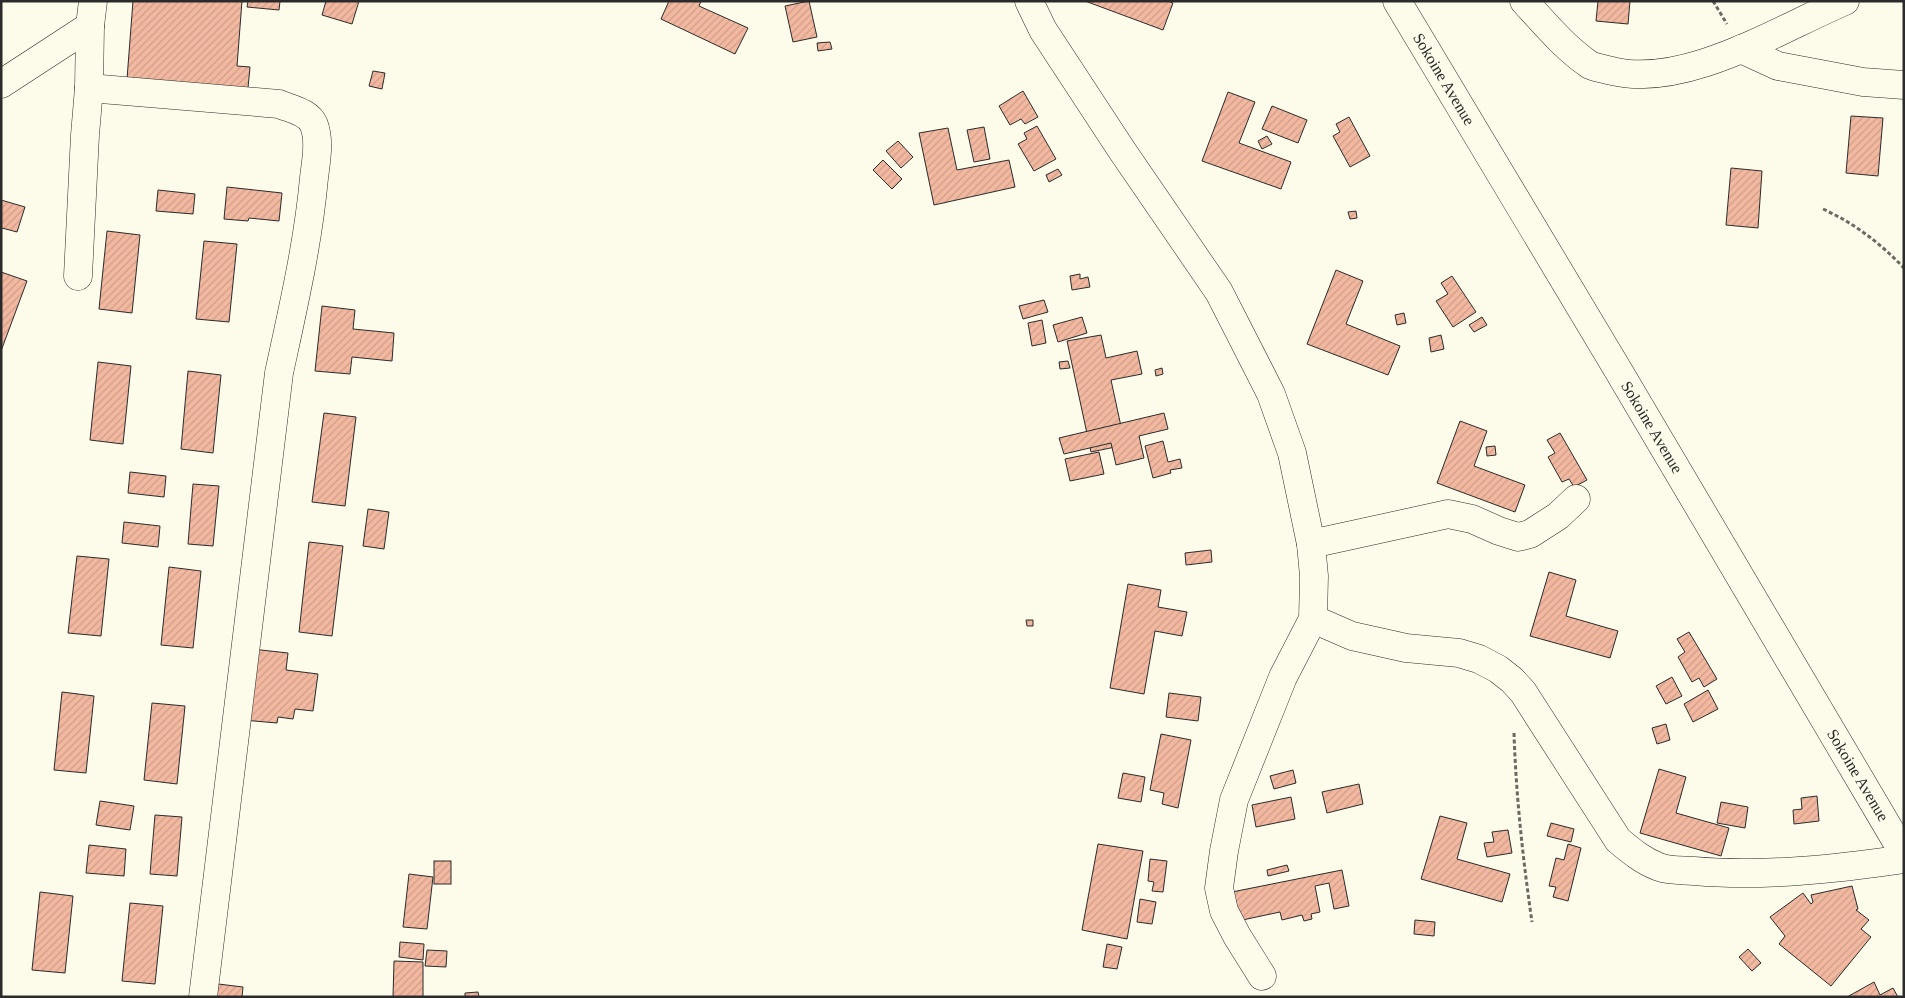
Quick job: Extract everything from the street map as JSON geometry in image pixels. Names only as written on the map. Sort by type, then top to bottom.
[{"type":"street","points":[[1029,1],[1043,30],[1115,141],[1219,292],[1271,394],[1292,453],[1311,544],[1314,576],[1313,619],[1283,677],[1234,800],[1219,888],[1224,911],[1236,936],[1262,976]]},
{"type":"street","name":"Sokoine Avenue","points":[[1397,1],[1904,854]]},
{"type":"street","points":[[1524,1],[1555,35],[1592,66],[1624,74],[1670,72],[1741,50],[1845,1]]},
{"type":"street","points":[[1,84],[92,14]]},
{"type":"street","points":[[78,276],[92,14]]},
{"type":"street","points":[[1741,50],[1778,66],[1863,82],[1904,85]]},
{"type":"street","points":[[89,88],[279,104],[306,114],[314,124],[317,144],[310,222],[299,282],[278,373],[203,997]]},
{"type":"street","points":[[1311,544],[1448,514],[1472,519],[1499,531],[1518,536],[1530,534],[1558,516],[1576,499]]},
{"type":"street","points":[[1313,619],[1352,636],[1406,648],[1459,653],[1479,659],[1498,669],[1523,692],[1618,840],[1640,858],[1661,868],[1717,873],[1808,870],[1904,859]]},
{"type":"path","points":[[1822,209],[1843,218],[1883,246],[1904,268]]},
{"type":"path","points":[[1514,728],[1516,780],[1526,884],[1532,922]]},
{"type":"building","points":[[133,1],[242,1],[237,66],[250,67],[248,88],[127,79]]},
{"type":"building","points":[[248,1],[280,1],[279,10],[247,7]]},
{"type":"building","points":[[326,1],[359,1],[352,24],[322,15]]},
{"type":"building","points":[[669,1],[701,1],[699,6],[748,28],[735,54],[661,19]]},
{"type":"building","points":[[809,1],[817,37],[793,42],[785,6]]},
{"type":"building","points":[[1085,1],[1168,1],[1173,3],[1163,30]]},
{"type":"building","points":[[1598,1],[1630,1],[1628,24],[1596,21]]},
{"type":"building","points":[[830,42],[832,49],[818,51],[817,43]]},
{"type":"building","points":[[373,71],[385,73],[382,89],[369,86]]},
{"type":"building","points":[[1023,91],[1038,117],[1025,124],[1021,119],[1010,125],[999,106]]},
{"type":"building","points":[[1228,92],[1255,102],[1239,143],[1291,162],[1281,189],[1202,161]]},
{"type":"building","points":[[1272,106],[1307,120],[1298,143],[1262,129]]},
{"type":"building","points":[[1851,116],[1883,118],[1878,176],[1846,173]]},
{"type":"building","points":[[1349,117],[1370,156],[1350,167],[1333,136],[1340,132],[1336,124]]},
{"type":"building","points":[[1037,126],[1056,159],[1034,171],[1018,144],[1027,139],[1024,133]]},
{"type":"building","points":[[984,127],[990,159],[974,162],[967,130]]},
{"type":"building","points":[[948,128],[957,170],[1009,160],[1015,187],[934,205],[919,133]]},
{"type":"building","points":[[1267,136],[1272,144],[1262,149],[1258,141]]},
{"type":"building","points":[[898,141],[913,157],[901,168],[886,151]]},
{"type":"building","points":[[883,160],[902,179],[892,189],[873,170]]},
{"type":"building","points":[[1731,168],[1762,171],[1758,228],[1726,225]]},
{"type":"building","points":[[1058,169],[1062,175],[1049,182],[1046,175]]},
{"type":"building","points":[[227,187],[282,193],[279,221],[249,218],[248,221],[224,219]]},
{"type":"building","points":[[158,190],[195,194],[193,214],[156,211]]},
{"type":"building","points":[[1,200],[25,207],[17,232],[2,228],[1,232]]},
{"type":"building","points":[[1356,211],[1357,218],[1350,219],[1348,212]]},
{"type":"building","points":[[107,231],[140,235],[132,313],[99,309]]},
{"type":"building","points":[[204,241],[237,244],[229,322],[196,319]]},
{"type":"building","points":[[1336,270],[1363,281],[1346,324],[1400,346],[1388,375],[1307,344]]},
{"type":"building","points":[[1,272],[27,281],[1,351]]},
{"type":"building","points":[[1080,274],[1080,279],[1088,277],[1090,287],[1072,290],[1070,276]]},
{"type":"building","points":[[1452,276],[1476,312],[1453,327],[1436,301],[1448,294],[1441,283]]},
{"type":"building","points":[[1044,300],[1048,312],[1023,319],[1019,306]]},
{"type":"building","points":[[322,306],[355,310],[353,329],[394,333],[392,361],[352,357],[350,374],[315,371]]},
{"type":"building","points":[[1404,313],[1406,323],[1397,325],[1395,315]]},
{"type":"building","points":[[1082,317],[1087,333],[1058,342],[1053,325]]},
{"type":"building","points":[[1482,317],[1487,325],[1474,332],[1469,325]]},
{"type":"building","points":[[1042,320],[1046,343],[1032,346],[1028,323]]},
{"type":"building","points":[[1101,335],[1106,358],[1137,351],[1142,374],[1111,380],[1125,445],[1091,452],[1067,341]]},
{"type":"building","points":[[1441,335],[1444,349],[1431,352],[1429,338]]},
{"type":"building","points":[[1068,361],[1070,368],[1060,369],[1059,362]]},
{"type":"building","points":[[98,362],[131,366],[123,444],[90,440]]},
{"type":"building","points":[[1162,368],[1163,374],[1156,376],[1155,370]]},
{"type":"building","points":[[188,371],[221,375],[213,453],[181,449]]},
{"type":"building","points":[[324,413],[356,417],[345,506],[312,502]]},
{"type":"building","points":[[1164,413],[1168,429],[1139,436],[1144,458],[1116,465],[1111,443],[1064,454],[1059,438]]},
{"type":"building","points":[[1460,421],[1487,431],[1474,466],[1525,485],[1515,512],[1437,483]]},
{"type":"building","points":[[1560,433],[1587,480],[1574,487],[1569,479],[1562,482],[1548,457],[1555,453],[1547,440]]},
{"type":"building","points":[[1163,441],[1168,462],[1180,459],[1182,468],[1170,470],[1171,473],[1153,478],[1145,446]]},
{"type":"building","points":[[1495,446],[1496,455],[1487,456],[1486,447]]},
{"type":"building","points":[[1099,452],[1104,474],[1070,481],[1065,459]]},
{"type":"building","points":[[130,472],[166,476],[164,497],[128,493]]},
{"type":"building","points":[[193,484],[219,486],[213,546],[188,544]]},
{"type":"building","points":[[368,509],[389,512],[384,549],[363,546]]},
{"type":"building","points":[[124,522],[160,526],[158,547],[122,543]]},
{"type":"building","points":[[309,542],[343,546],[332,636],[299,632]]},
{"type":"building","points":[[1211,550],[1212,562],[1186,565],[1185,553]]},
{"type":"building","points":[[77,556],[109,559],[101,636],[68,633]]},
{"type":"building","points":[[169,567],[201,571],[193,648],[161,645]]},
{"type":"building","points":[[1549,572],[1576,580],[1566,616],[1618,631],[1610,658],[1530,636]]},
{"type":"building","points":[[1128,584],[1161,590],[1158,607],[1187,612],[1182,636],[1155,631],[1144,694],[1110,688]]},
{"type":"building","points":[[1026,620],[1033,620],[1033,626],[1027,626]]},
{"type":"building","points":[[1689,632],[1717,679],[1704,687],[1699,678],[1692,682],[1678,657],[1685,652],[1677,639]]},
{"type":"building","points":[[252,649],[288,653],[286,670],[318,674],[313,711],[295,709],[293,719],[278,717],[277,723],[243,720]]},
{"type":"building","points":[[1672,677],[1682,696],[1666,704],[1656,686]]},
{"type":"building","points":[[1708,690],[1718,709],[1693,722],[1684,704]]},
{"type":"building","points":[[62,692],[94,696],[86,773],[54,770]]},
{"type":"building","points":[[1169,693],[1201,697],[1198,721],[1166,717]]},
{"type":"building","points":[[152,703],[185,706],[177,784],[144,780]]},
{"type":"building","points":[[1666,724],[1670,740],[1657,744],[1652,728]]},
{"type":"building","points":[[1161,734],[1191,740],[1178,808],[1162,804],[1164,793],[1150,790]]},
{"type":"building","points":[[1659,769],[1686,777],[1676,813],[1729,828],[1721,856],[1640,833]]},
{"type":"building","points":[[1293,770],[1296,783],[1274,789],[1270,776]]},
{"type":"building","points":[[1123,773],[1145,777],[1141,802],[1118,798]]},
{"type":"building","points":[[1359,784],[1363,804],[1327,813],[1322,792]]},
{"type":"building","points":[[1817,796],[1819,821],[1794,824],[1793,810],[1802,809],[1801,798]]},
{"type":"building","points":[[1291,797],[1295,819],[1256,827],[1252,805]]},
{"type":"building","points":[[100,801],[134,806],[130,830],[96,825]]},
{"type":"building","points":[[1721,802],[1748,807],[1745,828],[1717,823]]},
{"type":"building","points":[[155,815],[182,817],[177,876],[150,874]]},
{"type":"building","points":[[1440,816],[1467,823],[1457,859],[1510,874],[1502,902],[1421,879]]},
{"type":"building","points":[[1551,823],[1574,829],[1571,842],[1547,836]]},
{"type":"building","points":[[1508,830],[1512,853],[1487,857],[1484,843],[1494,842],[1492,832]]},
{"type":"building","points":[[1098,844],[1143,851],[1127,939],[1082,930]]},
{"type":"building","points":[[1568,844],[1581,848],[1568,901],[1553,897],[1556,887],[1549,886],[1556,858],[1564,860]]},
{"type":"building","points":[[89,845],[126,849],[124,876],[86,873]]},
{"type":"building","points":[[1150,859],[1167,861],[1163,892],[1152,891],[1154,882],[1148,881]]},
{"type":"building","points":[[434,861],[451,861],[451,884],[434,884]]},
{"type":"building","points":[[1287,865],[1289,871],[1268,876],[1267,870]]},
{"type":"building","points":[[1342,870],[1349,906],[1334,909],[1329,883],[1315,886],[1320,912],[1311,914],[1312,919],[1304,921],[1302,915],[1282,920],[1280,912],[1233,922],[1227,893]]},
{"type":"building","points":[[409,874],[433,877],[427,929],[403,927]]},
{"type":"building","points":[[1852,886],[1858,909],[1856,910],[1869,920],[1861,929],[1871,937],[1831,986],[1779,944],[1785,936],[1770,917],[1803,893],[1811,904],[1813,902],[1811,895]]},
{"type":"building","points":[[40,892],[73,896],[65,973],[32,970]]},
{"type":"building","points":[[1140,899],[1156,902],[1152,924],[1137,922]]},
{"type":"building","points":[[130,903],[163,906],[155,984],[122,981]]},
{"type":"building","points":[[1415,920],[1435,922],[1434,936],[1414,934]]},
{"type":"building","points":[[400,942],[424,944],[423,960],[399,957]]},
{"type":"building","points":[[1107,944],[1122,947],[1117,969],[1103,967]]},
{"type":"building","points":[[1748,949],[1761,963],[1752,971],[1739,957]]},
{"type":"building","points":[[427,950],[447,951],[446,967],[425,966]]},
{"type":"building","points":[[394,961],[423,962],[423,997],[393,997]]},
{"type":"building","points":[[1874,982],[1880,995],[1893,988],[1898,997],[1847,997]]},
{"type":"building","points":[[210,983],[243,987],[242,997],[209,997]]},
{"type":"building","points":[[478,992],[479,997],[465,997],[465,993]]}]
